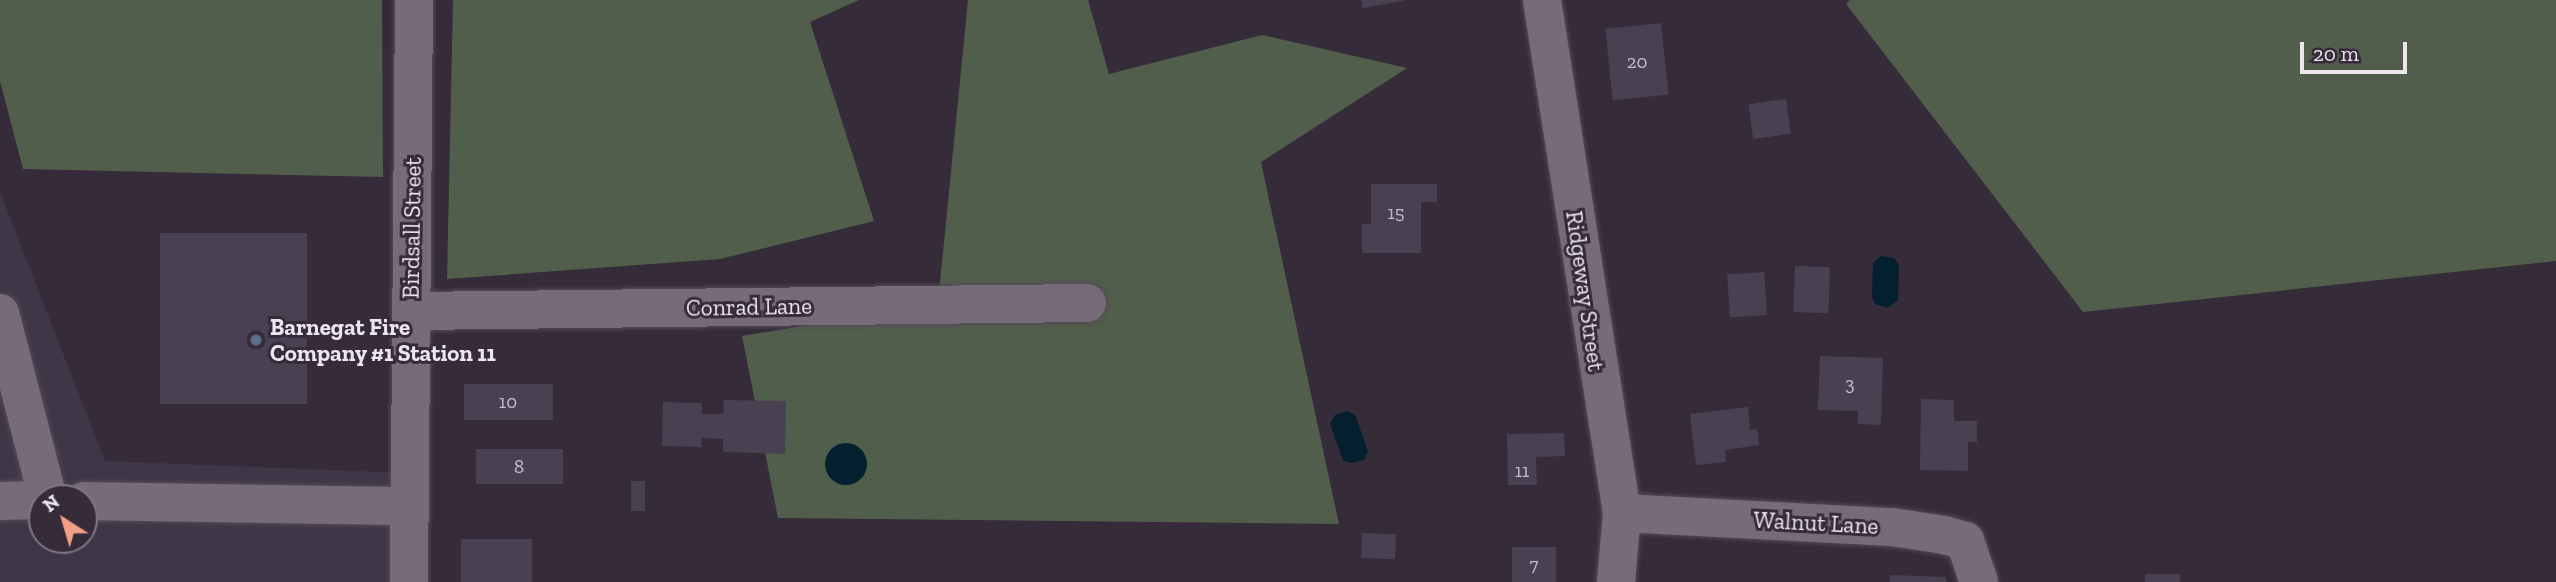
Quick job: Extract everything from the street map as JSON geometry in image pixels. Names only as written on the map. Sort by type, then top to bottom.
[{"type":"street","name":"Birdsall Street","points":[[408,582],[414,0]]},
{"type":"street","name":"Ridgeway Street","points":[[1542,0],[1622,513],[1616,582]]},
{"type":"street","name":"Conrad Lane","points":[[412,311],[1087,303]]},
{"type":"street","points":[[0,313],[44,484]]},
{"type":"street","points":[[0,500],[28,500]]},
{"type":"street","points":[[98,501],[410,506]]},
{"type":"street","name":"Walnut Lane","points":[[1622,513],[1892,527],[1944,535],[1965,541],[1979,582]]},
{"type":"shaded area","points":[[0,192],[105,461],[406,473],[401,582],[0,582]]},
{"type":"green space","points":[[0,0],[382,0],[383,177],[23,169],[0,81]]},
{"type":"green space","points":[[453,0],[859,0],[810,22],[874,221],[720,259],[447,279]]},
{"type":"green space","points":[[968,0],[1088,0],[1109,74],[1262,35],[1407,68],[1261,162],[1339,524],[778,518],[742,336],[938,303]]},
{"type":"green space","points":[[1850,0],[2556,0],[2556,261],[2083,312],[1846,4]]},
{"type":"water","points":[[1881,256],[1894,258],[1899,265],[1898,300],[1888,308],[1875,304],[1872,297],[1873,263]]},
{"type":"water","points":[[1347,411],[1355,415],[1368,451],[1364,460],[1351,463],[1343,460],[1330,424],[1335,415]]},
{"type":"water","points":[[846,443],[861,449],[867,464],[861,479],[846,485],[831,479],[825,464],[831,449]]},
{"type":"building","points":[[1361,0],[1403,0],[1403,1],[1363,8]]},
{"type":"building","points":[[1661,23],[1669,95],[1613,100],[1605,29]]},
{"type":"building","points":[[1786,99],[1791,134],[1753,139],[1748,104]]},
{"type":"building","points":[[1371,184],[1437,184],[1437,202],[1421,202],[1421,253],[1362,253],[1362,224],[1371,224]]},
{"type":"building","points":[[160,233],[307,233],[307,404],[160,404]]},
{"type":"building","points":[[1795,266],[1830,267],[1828,313],[1793,312]]},
{"type":"building","points":[[1764,272],[1767,315],[1730,317],[1727,275]]},
{"type":"building","points":[[1820,356],[1883,358],[1881,425],[1858,424],[1858,411],[1818,410]]},
{"type":"building","points":[[464,384],[553,384],[553,420],[464,420]]},
{"type":"building","points":[[1921,399],[1954,400],[1954,421],[1977,421],[1977,442],[1968,442],[1968,471],[1920,470]]},
{"type":"building","points":[[724,400],[786,401],[785,454],[723,452],[723,439],[701,438],[702,447],[662,446],[663,402],[702,403],[702,414],[723,414]]},
{"type":"building","points":[[1748,407],[1750,430],[1757,429],[1759,445],[1725,450],[1726,462],[1696,465],[1690,414]]},
{"type":"building","points":[[1564,433],[1565,456],[1536,457],[1537,485],[1508,485],[1507,434]]},
{"type":"building","points":[[476,449],[563,449],[563,484],[476,484]]},
{"type":"building","points":[[631,481],[645,481],[645,511],[631,511]]},
{"type":"building","points":[[1362,533],[1396,534],[1395,559],[1361,558]]},
{"type":"building","points":[[461,539],[532,539],[532,582],[461,582]]},
{"type":"building","points":[[1512,547],[1556,547],[1556,582],[1512,582]]},
{"type":"building","points":[[2145,574],[2180,574],[2180,582],[2145,582]]},
{"type":"building","points":[[1890,575],[1946,577],[1946,582],[1890,582]]},
{"type":"place","name":"Barnegat Fire Company #1 Station 11","points":[[256,340]]}]
